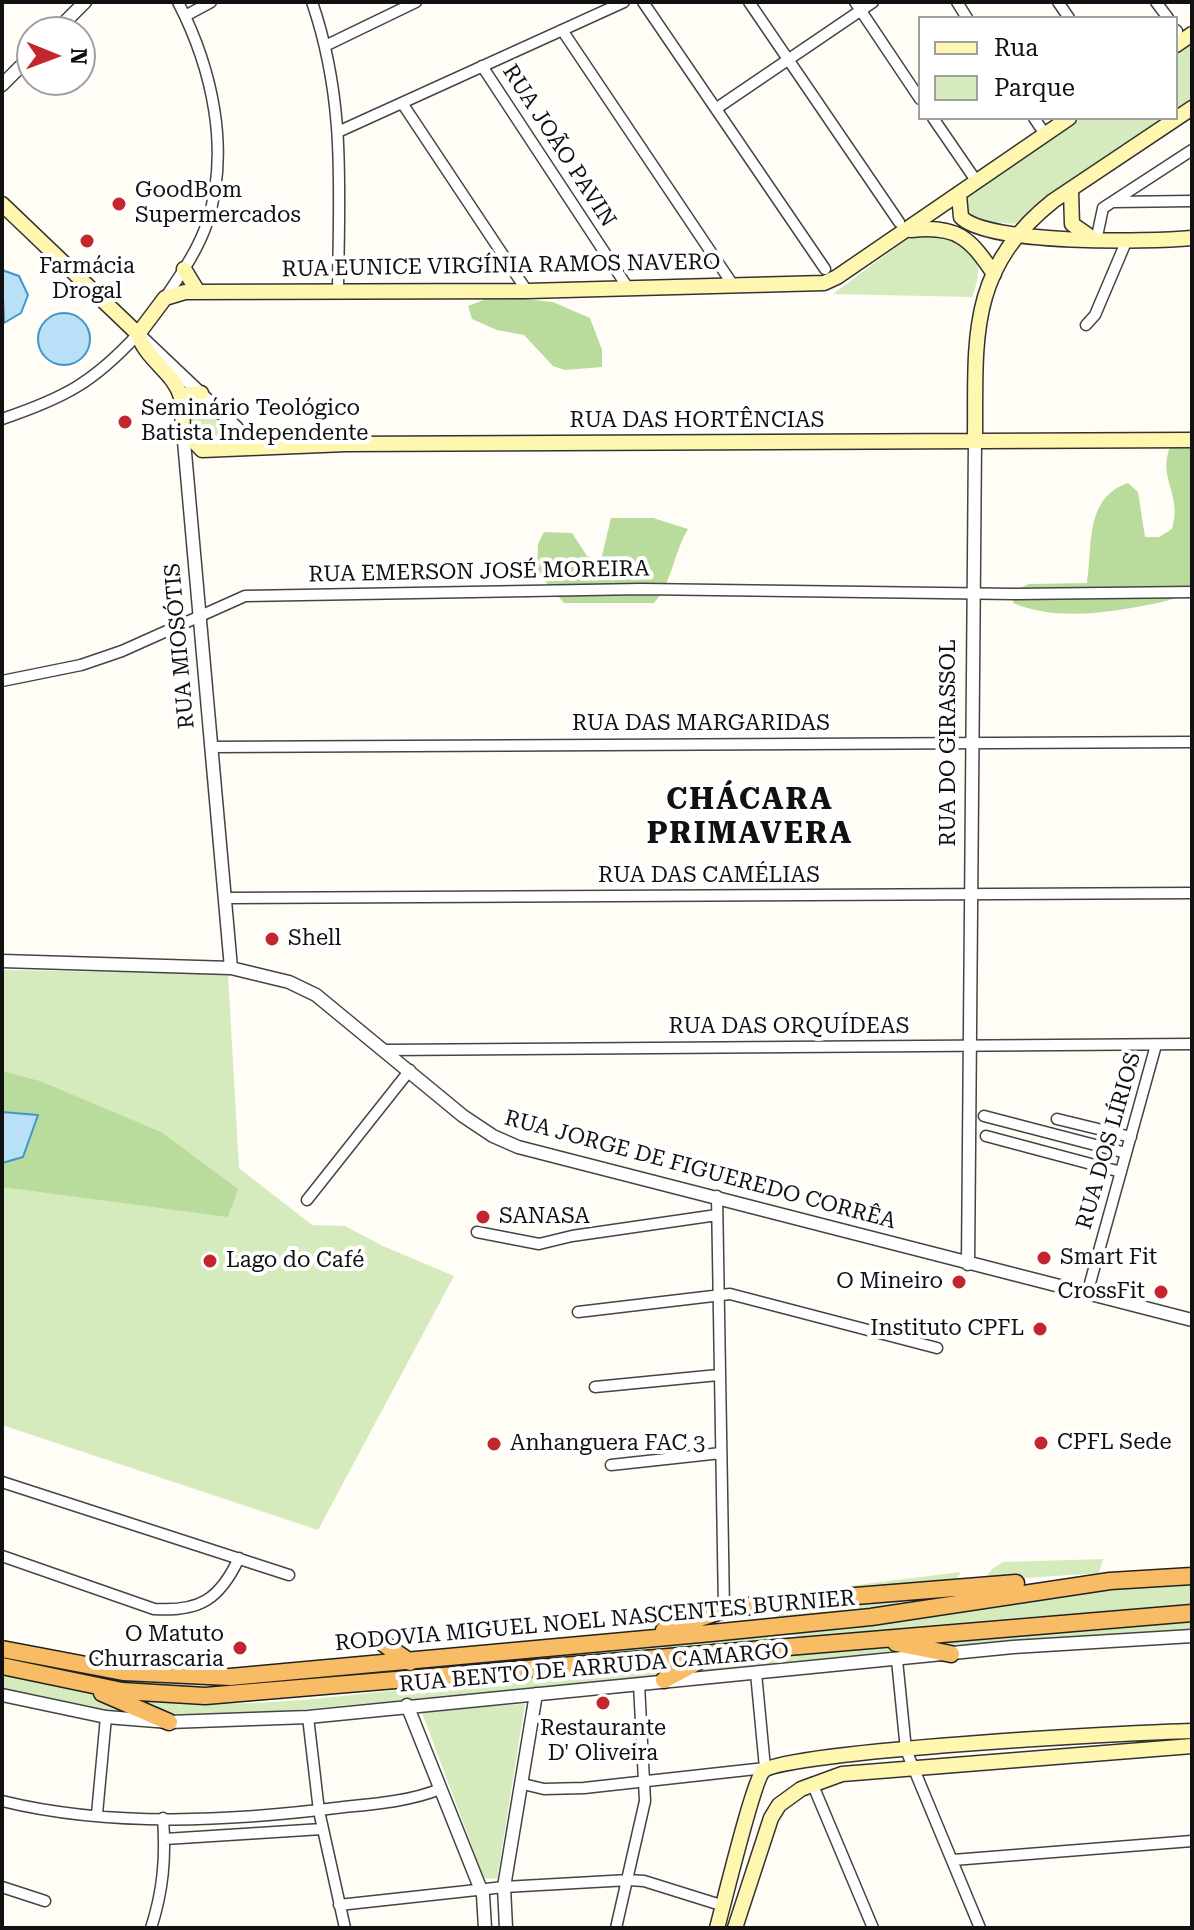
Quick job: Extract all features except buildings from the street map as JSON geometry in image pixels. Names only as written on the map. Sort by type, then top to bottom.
[{"type":"highway","points":[[636,1639],[724,1610],[1104,1575],[1110,1581]]},
{"type":"highway","name":"RODOVIA MIGUEL NOEL NASCENTES BURNIER","points":[[2,1649],[123,1672],[230,1677],[871,1617],[1110,1581],[1192,1576]]},
{"type":"highway","points":[[781,1605],[774,1609],[770,1626],[782,1641],[794,1646]]},
{"type":"highway","name":"RODOVIA MIGUEL NOEL NASCENTES BURNIER","points":[[2,1666],[150,1695],[232,1695],[1192,1613]]},
{"type":"highway","points":[[879,1639],[951,1654]]},
{"type":"highway","points":[[384,1644],[410,1662]]},
{"type":"highway","points":[[664,1680],[715,1652]]},
{"type":"highway","points":[[80,1681],[169,1722]]},
{"type":"main road","points":[[831,273],[903,226],[959,195],[1066,120]]},
{"type":"main road","name":"RUA DO GIRASSOL","points":[[975,441],[977,319],[994,274],[1020,233],[1035,216],[1175,120]]},
{"type":"main road","points":[[1071,191],[1072,224],[1096,241]]},
{"type":"main road","points":[[959,195],[961,217],[973,227],[1096,241],[1192,238]]},
{"type":"main road","points":[[2,204],[138,334],[143,349],[176,386],[182,399],[188,394],[201,393]]},
{"type":"main road","points":[[903,226],[940,229],[961,235],[978,251],[994,274]]},
{"type":"main road","points":[[184,269],[198,292]]},
{"type":"main road","name":"RUA EUNICE VIRGÍNIA RAMOS NAVERO","points":[[165,298],[198,292],[527,291],[807,284],[831,273]]},
{"type":"main road","points":[[138,334],[165,298]]},
{"type":"main road","name":"RUA MIOSÓTIS","points":[[182,399],[183,430]]},
{"type":"main road","points":[[183,430],[202,450]]},
{"type":"main road","name":"RUA DAS HORTÊNCIAS","points":[[202,450],[346,444],[1192,440]]},
{"type":"main road","points":[[717,1928],[753,1790],[765,1768],[800,1760],[906,1750],[1192,1731]]},
{"type":"main road","points":[[735,1928],[760,1842],[774,1813],[807,1786],[842,1774],[1192,1746]]},
{"type":"main road","points":[[800,1760],[807,1786]]},
{"type":"main road","points":[[753,1790],[761,1809],[774,1813]]},
{"type":"street","points":[[165,298],[184,269],[207,223],[219,157],[217,127],[205,70],[178,2]]},
{"type":"street","points":[[185,16],[211,2]]},
{"type":"street","points":[[312,2],[327,45],[340,131],[338,291]]},
{"type":"street","points":[[327,45],[416,2]]},
{"type":"street","points":[[340,131],[624,2]]},
{"type":"street","points":[[643,2],[831,273]]},
{"type":"street","points":[[749,2],[903,226]]},
{"type":"street","points":[[717,108],[857,6],[873,2]]},
{"type":"street","points":[[857,6],[918,96]]},
{"type":"street","points":[[562,30],[733,285]]},
{"type":"street","name":"RUA JOÃO PAVIN","points":[[482,66],[628,288]]},
{"type":"street","points":[[402,103],[527,291]]},
{"type":"street","points":[[934,120],[977,182]]},
{"type":"street","points":[[1035,120],[1045,134]]},
{"type":"street","points":[[1096,241],[1103,208],[1192,150]]},
{"type":"street","points":[[1112,202],[1192,201]]},
{"type":"street","points":[[1086,325],[1095,315],[1126,242]]},
{"type":"street","points":[[2,419],[68,395],[97,375],[138,334],[147,338],[237,428],[231,440],[218,449]]},
{"type":"street","name":"RUA MIOSÓTIS","points":[[183,430],[231,968]]},
{"type":"street","name":"RUA DO GIRASSOL","points":[[968,1264],[975,441]]},
{"type":"street","points":[[186,462],[189,455],[202,450]]},
{"type":"street","name":"RUA EMERSON JOSÉ MOREIRA","points":[[2,681],[81,665],[199,618],[245,596],[641,589],[1192,592]]},
{"type":"street","name":"RUA DAS MARGARIDAS","points":[[211,747],[1192,742]]},
{"type":"street","name":"RUA DAS CAMÉLIAS","points":[[227,898],[1192,893]]},
{"type":"street","name":"RUA JORGE DE FIGUEREDO CORRÊA","points":[[2,961],[231,968],[259,972],[316,995],[463,1116],[493,1136],[518,1147],[1192,1320]]},
{"type":"street","name":"RUA DAS ORQUÍDEAS","points":[[386,1050],[1192,1044]]},
{"type":"street","name":"RUA DOS LÍRIOS","points":[[1087,1294],[1156,1045]]},
{"type":"street","points":[[307,1200],[410,1070]]},
{"type":"street","points":[[984,1116],[1126,1153]]},
{"type":"street","points":[[1057,1119],[1131,1137]]},
{"type":"street","points":[[986,1136],[1121,1172]]},
{"type":"street","points":[[717,1196],[724,1610]]},
{"type":"street","points":[[477,1232],[543,1244],[572,1236],[717,1215]]},
{"type":"street","points":[[578,1312],[730,1294],[937,1348]]},
{"type":"street","points":[[595,1387],[718,1375]]},
{"type":"street","points":[[611,1465],[721,1453]]},
{"type":"street","points":[[2,1482],[289,1575]]},
{"type":"street","points":[[2,1556],[154,1609],[172,1610],[214,1597],[224,1586],[239,1558]]},
{"type":"street","name":"RUA BENTO DE ARRUDA CAMARGO","points":[[2,1695],[106,1717],[169,1722],[308,1717],[664,1680],[1192,1636]]},
{"type":"street","points":[[897,1660],[906,1750],[980,1928]]},
{"type":"street","points":[[523,1784],[544,1789],[584,1788],[765,1768],[756,1673]]},
{"type":"street","points":[[616,1928],[645,1801],[639,1684]]},
{"type":"street","points":[[506,1928],[504,1887],[536,1694]]},
{"type":"street","points":[[407,1705],[481,1891],[485,1928]]},
{"type":"street","points":[[97,1814],[106,1717]]},
{"type":"street","points":[[308,1717],[322,1829],[345,1928]]},
{"type":"street","points":[[738,1770],[745,1772],[753,1790]]},
{"type":"street","points":[[807,1786],[873,1928]]},
{"type":"street","points":[[3,1803],[163,1818],[319,1811],[440,1789]]},
{"type":"street","points":[[151,1928],[161,1897],[165,1839],[163,1818]]},
{"type":"street","points":[[165,1839],[322,1829]]},
{"type":"street","points":[[953,1860],[1192,1841]]},
{"type":"street","points":[[339,1905],[504,1887],[629,1880],[644,1881],[724,1906]]},
{"type":"street","points":[[2,1887],[45,1901]]},
{"type":"green space","points":[[1192,42],[1192,104],[1178,114],[1178,52]]},
{"type":"green space","points":[[1078,120],[1169,120],[1020,224],[972,221],[962,213],[966,197]]},
{"type":"green space","points":[[915,233],[956,242],[974,256],[978,266],[972,297],[833,294]]},
{"type":"green space","points":[[494,296],[553,302],[590,318],[602,350],[602,367],[565,370],[553,366],[524,335],[497,330],[472,319],[468,306]]},
{"type":"green space","points":[[196,396],[228,431],[221,442],[197,443],[193,438],[188,422],[188,398]]},
{"type":"green space","points":[[1192,443],[1192,594],[1144,606],[1068,614],[1030,609],[1013,603],[1017,589],[1029,584],[1087,583],[1097,511],[1114,490],[1128,483],[1138,492],[1145,537],[1159,537],[1172,529],[1174,505],[1166,467],[1167,456],[1171,444]]},
{"type":"green space","points":[[611,518],[653,518],[688,529],[665,586],[654,603],[564,603],[537,572],[538,544],[544,532],[572,533],[587,556],[601,560]]},
{"type":"green space","name":"Lago do Café","points":[[2,970],[228,974],[239,1168],[312,1225],[345,1226],[454,1276],[318,1530],[2,1425]]},
{"type":"green space","points":[[2,1071],[40,1081],[161,1132],[238,1189],[228,1217],[2,1187]]},
{"type":"green space","points":[[1103,1559],[1099,1573],[983,1581],[992,1569],[1003,1562]]},
{"type":"green space","points":[[961,1572],[955,1582],[784,1594]]},
{"type":"green space","points":[[1192,1584],[1192,1606],[805,1637],[784,1634],[1088,1589]]},
{"type":"green space","points":[[948,1593],[948,1597],[879,1610],[778,1620],[776,1617],[786,1608]]},
{"type":"green space","points":[[1192,1620],[1192,1632],[953,1649],[915,1641]]},
{"type":"green space","points":[[766,1634],[770,1641],[187,1690],[114,1684],[2,1661],[2,1655],[148,1681],[197,1683]]},
{"type":"green space","points":[[885,1645],[925,1652],[704,1673],[703,1670],[716,1660]]},
{"type":"green space","points":[[671,1662],[690,1665],[653,1678],[215,1717],[165,1713],[141,1704],[148,1700],[225,1704],[303,1700]]},
{"type":"green space","points":[[2,1674],[84,1690],[120,1708],[122,1712],[2,1689]]},
{"type":"green space","points":[[525,1704],[497,1879],[484,1878],[421,1710]]},
{"type":"water","points":[[2,270],[19,276],[28,295],[21,313],[4,323]]},
{"type":"water","points":[[64,313],[83,320],[90,339],[83,358],[64,365],[45,358],[38,339],[45,320]]},
{"type":"water","points":[[2,1112],[38,1115],[23,1157],[2,1163]]},
{"type":"place","name":"GoodBom Supermercados","points":[[119,204]]},
{"type":"place","name":"Farmácia Drogal","points":[[87,241]]},
{"type":"place","name":"Seminário Teológico Batista Independente","points":[[125,422]]},
{"type":"place","name":"Shell","points":[[272,939]]},
{"type":"place","name":"SANASA","points":[[483,1217]]},
{"type":"place","name":"Smart Fit","points":[[1044,1258]]},
{"type":"place","name":"Lago do Café","points":[[210,1261]]},
{"type":"place","name":"O Mineiro","points":[[959,1282]]},
{"type":"place","name":"CrossFit","points":[[1161,1292]]},
{"type":"place","name":"Instituto CPFL","points":[[1040,1329]]},
{"type":"place","name":"CPFL Sede","points":[[1041,1443]]},
{"type":"place","name":"Anhanguera FAC 3","points":[[494,1444]]},
{"type":"place","name":"O Matuto Churrascaria","points":[[240,1648]]},
{"type":"place","name":"Restaurante D' Oliveira","points":[[603,1703]]},
{"type":"district","name":"CHÁCARA PRIMAVERA","points":[[750,817]]}]
